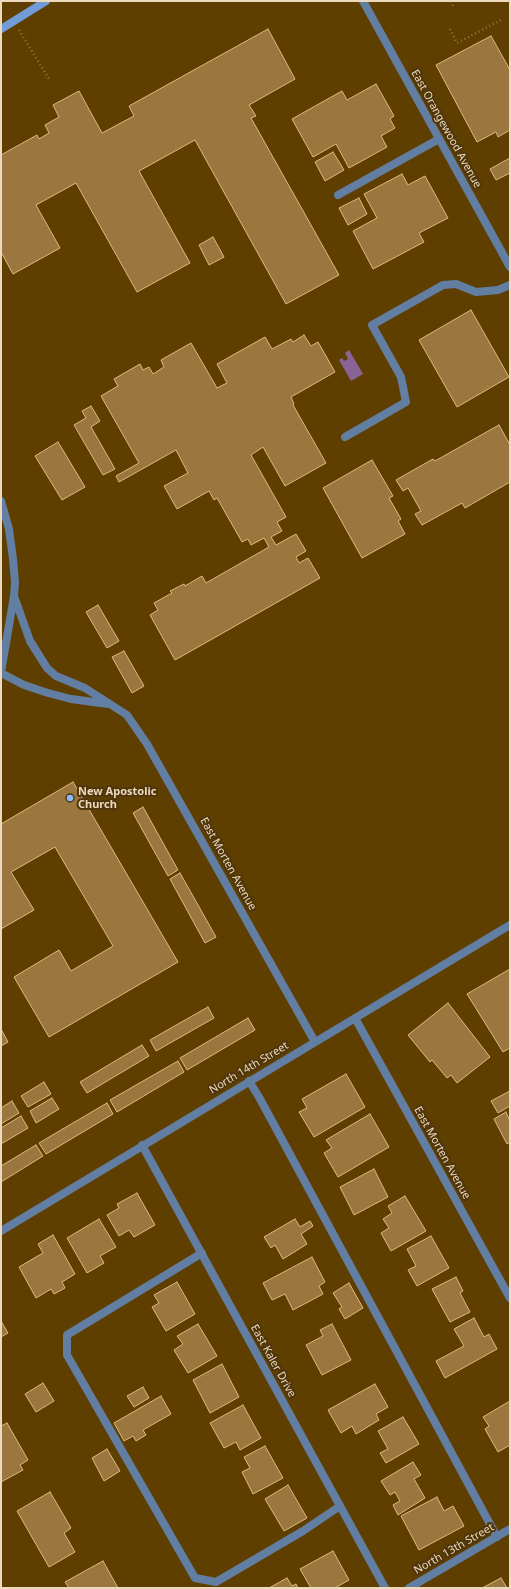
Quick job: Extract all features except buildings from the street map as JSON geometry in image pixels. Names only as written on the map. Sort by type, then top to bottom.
[{"type":"main road","points":[[1,29],[46,1]]},
{"type":"street","name":"East Orangewood Avenue","points":[[363,1],[510,267]]},
{"type":"street","points":[[338,195],[439,139]]},
{"type":"street","points":[[345,437],[406,402],[401,377],[372,325],[443,285],[456,284],[476,292],[498,290],[510,285]]},
{"type":"street","name":"East Morten Avenue","points":[[1,501],[9,529],[13,559],[14,596],[1,672],[24,685],[48,693],[71,699],[112,704]]},
{"type":"street","name":"East Morten Avenue","points":[[14,596],[30,641],[47,668],[56,676],[85,688],[127,715],[147,744],[315,1042]]},
{"type":"street","name":"North 14th Street","points":[[1,1231],[510,925]]},
{"type":"street","name":"East Morten Avenue","points":[[355,1018],[510,1298]]},
{"type":"street","points":[[249,1081],[260,1097],[433,1415],[497,1537]]},
{"type":"street","name":"East Kaler Drive","points":[[142,1145],[385,1588]]},
{"type":"street","points":[[202,1253],[67,1336],[67,1355],[195,1578],[216,1582],[303,1531],[340,1506]]},
{"type":"street","name":"North 13th Street","points":[[409,1588],[510,1530]]},
{"type":"path","points":[[451,1],[453,6]]},
{"type":"path","points":[[450,29],[457,44],[503,19]]},
{"type":"path","points":[[14,22],[49,79]]},
{"type":"shaded area","points":[[349,350],[363,374],[351,381],[339,360],[342,358],[344,361],[348,359],[345,353]]},
{"type":"place","name":"New Apostolic Church","points":[[70,798]]}]
